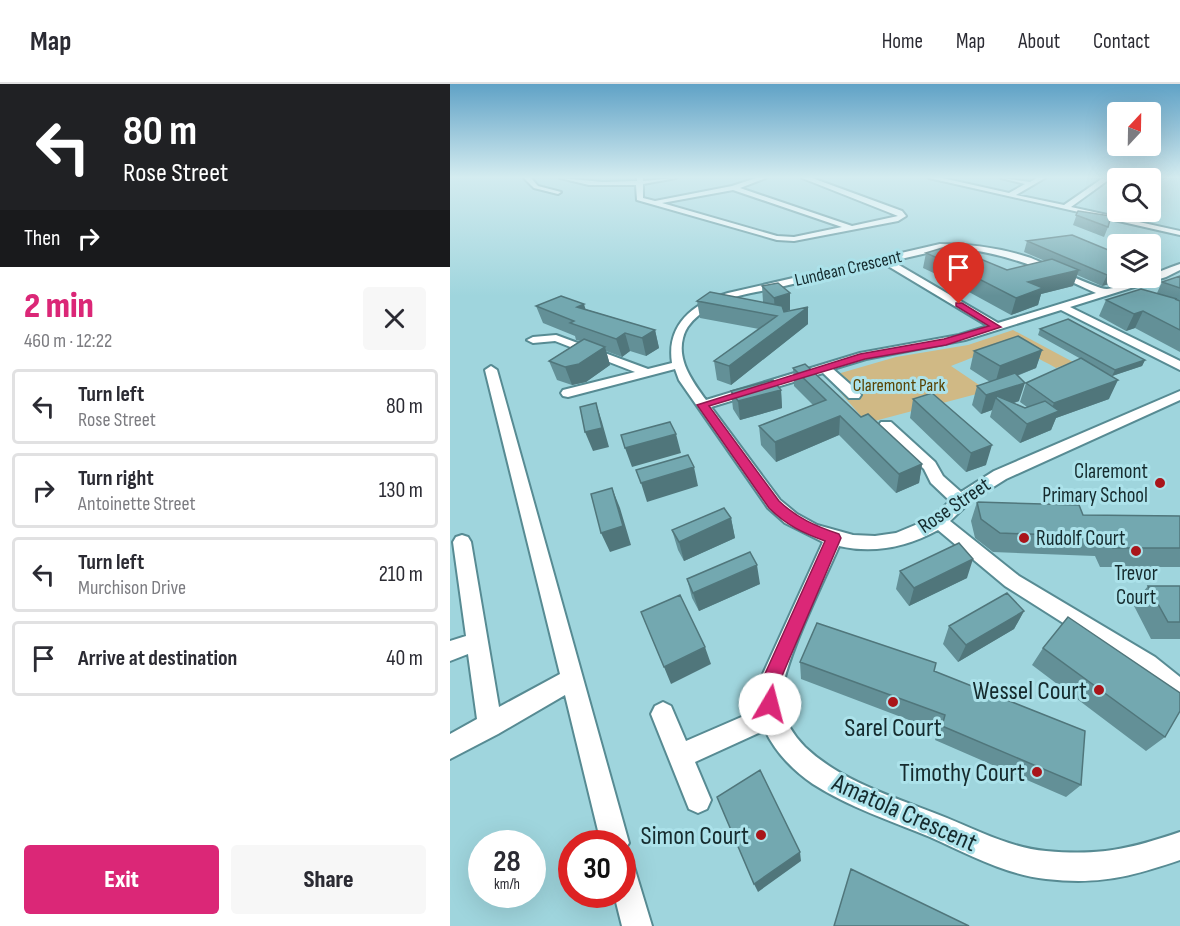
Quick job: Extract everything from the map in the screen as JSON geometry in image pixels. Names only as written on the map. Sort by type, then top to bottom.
[{"type":"street","points":[[702,217],[777,238],[794,239],[897,217]]},
{"type":"street","points":[[820,217],[852,228]]},
{"type":"street","points":[[1108,217],[1180,233]]},
{"type":"street","points":[[1133,234],[1158,224],[1180,226]]},
{"type":"street","name":"Lundean Crescent","points":[[677,365],[675,350],[677,334],[687,320],[703,308],[736,294],[924,250],[955,246],[991,249],[1019,256],[1104,298]]},
{"type":"street","points":[[997,261],[1019,256]]},
{"type":"street","points":[[884,260],[997,327]]},
{"type":"street","points":[[568,393],[677,365],[703,405],[864,356],[961,338],[1090,298],[1104,298],[1180,267]]},
{"type":"street","points":[[1062,307],[1180,366]]},
{"type":"street","points":[[533,340],[556,338],[646,372]]},
{"type":"street","points":[[825,368],[854,395]]},
{"type":"street","points":[[491,370],[612,830]]},
{"type":"street","name":"Rose Street","points":[[703,405],[774,504],[787,517],[807,529],[834,538],[856,543],[880,544],[920,531],[939,521],[960,501],[1000,475],[1180,395]]},
{"type":"street","points":[[886,425],[930,465],[937,479],[960,501]]},
{"type":"street","points":[[939,521],[1012,581],[1148,664],[1180,691]]},
{"type":"street","name":"Amatola Crescent","points":[[834,538],[773,676],[770,704],[777,730],[796,755],[822,775],[855,793],[1002,854],[1043,865],[1088,868],[1133,862],[1180,846]]},
{"type":"street","points":[[462,542],[490,726]]},
{"type":"street","points":[[450,651],[477,641]]},
{"type":"street","points":[[450,747],[572,679]]},
{"type":"street","points":[[663,714],[698,800]]},
{"type":"street","points":[[680,756],[773,715]]},
{"type":"street","points":[[632,908],[637,926]]},
{"type":"green space","name":"Claremont Park","points":[[1013,330],[1073,362],[1056,368],[1014,349],[994,350],[951,366],[988,391],[867,423],[827,377],[896,357],[968,345]]},
{"type":"building","points":[[1082,217],[1107,217],[1107,222],[1109,222],[1108,227]]},
{"type":"building","points":[[1072,235],[1107,249],[1107,275],[1027,241]]},
{"type":"building","points":[[949,246],[1007,270],[1052,259],[1079,270],[1028,282],[1043,288],[1016,298],[973,276],[976,275],[926,253]]},
{"type":"building","points":[[1180,276],[1180,288],[1162,282]]},
{"type":"building","points":[[778,283],[790,293],[774,298],[762,286]]},
{"type":"building","points":[[1141,289],[1180,301],[1180,330],[1143,311],[1134,314],[1106,300]]},
{"type":"building","points":[[710,292],[782,306],[784,312],[808,307],[729,366],[714,361],[777,316],[697,301]]},
{"type":"building","points":[[561,296],[584,304],[577,307],[655,330],[642,338],[625,333],[616,339],[570,323],[574,321],[536,306]]},
{"type":"building","points":[[1068,319],[1145,360],[1115,370],[1040,329]]},
{"type":"building","points":[[1018,336],[1042,350],[1000,366],[974,351]]},
{"type":"building","points":[[584,339],[605,347],[579,364],[565,367],[549,361]]},
{"type":"building","points":[[1081,358],[1118,380],[1054,403],[1026,383]]},
{"type":"building","points":[[805,364],[861,417],[868,414],[922,464],[899,474],[840,416],[775,442],[759,426],[826,400],[793,368]]},
{"type":"building","points":[[1015,373],[1025,383],[986,395],[977,386]]},
{"type":"building","points":[[773,380],[781,390],[738,401],[731,391]]},
{"type":"building","points":[[932,393],[992,445],[971,453],[913,399]]},
{"type":"building","points":[[997,396],[1025,408],[1045,401],[1059,411],[1027,424],[996,398]]},
{"type":"building","points":[[596,403],[602,428],[585,432],[580,407]]},
{"type":"building","points":[[670,422],[676,434],[625,448],[621,435]]},
{"type":"building","points":[[688,455],[694,467],[641,483],[636,470]]},
{"type":"building","points":[[612,488],[623,526],[601,533],[591,494]]},
{"type":"building","points":[[977,502],[1079,505],[1083,515],[1180,516],[1180,548],[1113,548],[1107,537],[1000,533],[981,519]]},
{"type":"building","points":[[724,508],[731,518],[679,542],[672,530]]},
{"type":"building","points":[[959,543],[973,559],[914,588],[900,571]]},
{"type":"building","points":[[750,552],[757,565],[693,593],[687,579]]},
{"type":"building","points":[[1148,586],[1180,586],[1180,622],[1168,622]]},
{"type":"building","points":[[1007,593],[1024,611],[966,645],[949,626]]},
{"type":"building","points":[[680,595],[705,647],[664,667],[641,612]]},
{"type":"building","points":[[1068,617],[1180,693],[1180,711],[1165,737],[1043,648]]},
{"type":"building","points":[[817,623],[936,663],[934,671],[1085,731],[1081,785],[942,726],[945,715],[800,662]]},
{"type":"building","name":"Simon Court","points":[[760,770],[800,852],[754,884],[717,797]]},
{"type":"building","points":[[851,869],[969,926],[834,926]]},
{"type":"place","name":"Claremont Primary School","points":[[1160,483]]},
{"type":"place","name":"Rudolf Court","points":[[1024,538]]},
{"type":"place","name":"Trevor Court","points":[[1136,551]]},
{"type":"place","name":"Wessel Court","points":[[1099,690]]},
{"type":"place","name":"Sarel Court","points":[[893,702]]},
{"type":"place","name":"Timothy Court","points":[[1037,772]]},
{"type":"place","name":"Simon Court","points":[[761,835]]},
{"type":"route","points":[[770,704],[773,676],[834,538],[807,529],[787,517],[774,504],[703,405],[864,356],[946,342],[997,327],[959,304]]}]
